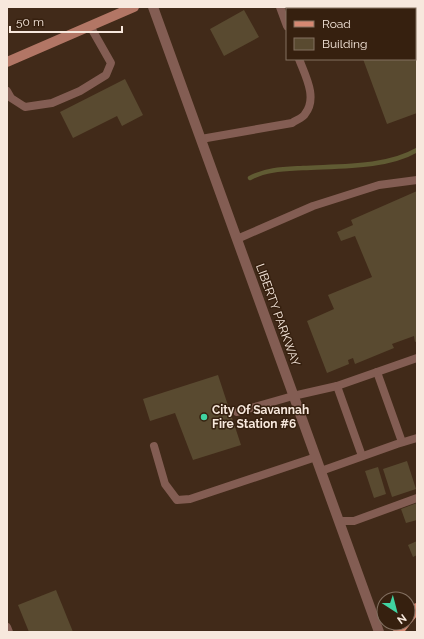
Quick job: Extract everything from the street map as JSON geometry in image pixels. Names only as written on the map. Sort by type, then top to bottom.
[{"type":"main road","points":[[7,62],[134,7]]},
{"type":"street","name":"LIBERTY PARKWAY","points":[[153,7],[379,632]]},
{"type":"lane","points":[[280,7],[286,23]]},
{"type":"lane","points":[[7,90],[11,98],[26,107],[52,103],[80,91],[106,75],[111,63],[90,26]]},
{"type":"lane","points":[[201,139],[292,123],[305,115],[310,103],[310,91],[299,60]]},
{"type":"lane","points":[[237,239],[321,204],[379,184],[417,180]]},
{"type":"lane","points":[[237,412],[293,396],[337,386],[417,358]]},
{"type":"lane","points":[[377,372],[402,442]]},
{"type":"lane","points":[[337,386],[362,456]]},
{"type":"lane","points":[[321,471],[417,438]]},
{"type":"lane","points":[[154,446],[165,484],[176,500],[190,499],[316,457]]},
{"type":"lane","points":[[339,522],[354,521],[417,498]]},
{"type":"lane","points":[[7,627],[9,632]]},
{"type":"building","points":[[417,7],[417,113],[387,124],[363,60],[416,60],[416,8],[344,8]]},
{"type":"building","points":[[244,10],[259,37],[224,56],[210,29]]},
{"type":"building","points":[[125,79],[143,115],[122,126],[117,116],[73,138],[60,112]]},
{"type":"building","points":[[417,191],[417,341],[415,342],[414,336],[392,344],[394,348],[355,364],[353,358],[348,360],[349,364],[327,373],[307,321],[334,309],[328,295],[372,277],[355,236],[341,241],[337,232],[353,225],[351,220]]},
{"type":"building","name":"City Of Savannah Fire Station #6","points":[[218,375],[241,445],[193,460],[175,413],[150,421],[143,399]]},
{"type":"building","points":[[407,461],[416,489],[392,497],[383,469]]},
{"type":"building","points":[[378,467],[386,494],[374,498],[365,471]]},
{"type":"building","points":[[417,503],[417,520],[406,523],[401,509]]},
{"type":"building","points":[[417,541],[417,555],[413,557],[408,545]]},
{"type":"building","points":[[56,590],[73,632],[29,632],[18,605]]},
{"type":"waterway","points":[[250,178],[262,173],[276,170],[377,163],[405,156],[417,150]]},
{"type":"place","name":"City Of Savannah Fire Station #6","points":[[204,417]]}]
